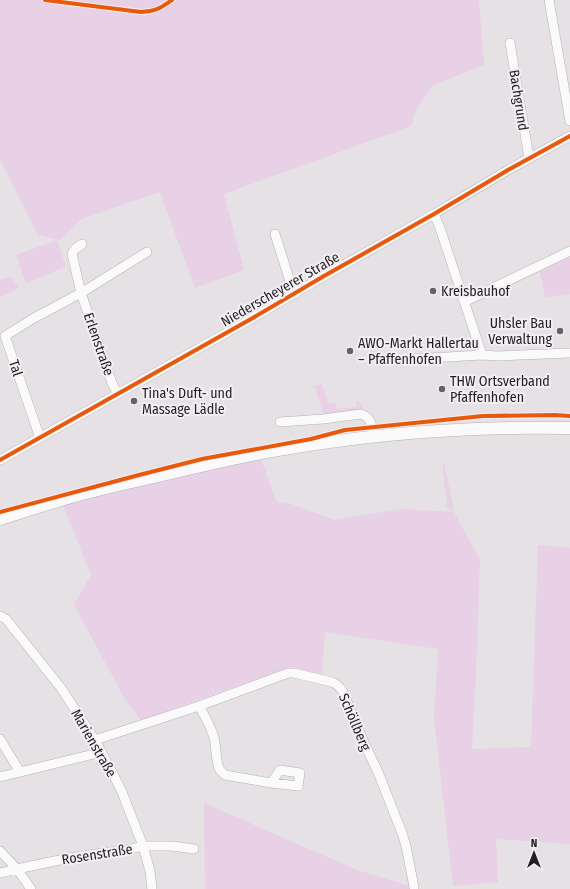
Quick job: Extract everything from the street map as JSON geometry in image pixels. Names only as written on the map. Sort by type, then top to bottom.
[{"type":"main road","points":[[0,519],[61,500],[209,463],[277,450],[374,436],[420,432],[493,428],[570,428]]},
{"type":"street","points":[[549,0],[570,121]]},
{"type":"street","name":"Bachgrund","points":[[510,43],[529,158]]},
{"type":"street","name":"Niederscheyerer Straße","points":[[0,460],[295,294],[529,158],[570,136]]},
{"type":"street","points":[[434,214],[482,354]]},
{"type":"street","points":[[275,234],[295,294]]},
{"type":"street","points":[[81,293],[72,254],[75,249],[82,244]]},
{"type":"street","points":[[464,302],[570,251]]},
{"type":"street","name":"Tal","points":[[40,438],[6,336],[34,318],[81,293],[147,252]]},
{"type":"street","name":"Erlenstraße","points":[[81,293],[112,383],[118,394]]},
{"type":"street","points":[[406,361],[413,359],[482,354],[497,356],[570,353]]},
{"type":"street","points":[[280,422],[323,419],[361,414],[367,416],[370,421],[374,436]]},
{"type":"street","name":"Marienstraße","points":[[0,616],[6,619],[61,688],[102,752],[122,792],[143,846],[150,871],[152,889]]},
{"type":"street","name":"Schöllberg","points":[[95,740],[199,706],[288,673],[294,673],[332,682],[340,687],[345,696],[378,772],[402,833],[414,887]]},
{"type":"street","points":[[199,706],[214,736],[220,771],[225,775],[271,782]]},
{"type":"street","points":[[0,739],[20,772]]},
{"type":"street","points":[[0,777],[102,752]]},
{"type":"street","name":"Rosenstraße","points":[[0,874],[69,858],[143,846],[167,846],[194,849]]},
{"type":"street","points":[[0,851],[17,869],[31,889]]},
{"type":"shaded area","points":[[0,0],[479,0],[484,65],[433,85],[416,110],[411,126],[224,194],[244,270],[195,288],[160,192],[82,219],[60,240],[38,235],[0,159]]},
{"type":"shaded area","points":[[57,240],[66,266],[26,284],[16,255]]},
{"type":"shaded area","points":[[570,257],[570,294],[545,297],[540,271]]},
{"type":"shaded area","points":[[11,276],[19,288],[0,297],[0,280]]},
{"type":"shaded area","points":[[322,384],[329,404],[335,403],[336,409],[357,407],[356,401],[360,402],[364,411],[324,416],[315,386]]},
{"type":"shaded area","points":[[259,453],[277,503],[286,502],[334,520],[401,509],[453,512],[447,507],[442,462],[444,465],[454,512],[480,560],[472,749],[531,747],[538,545],[570,548],[570,844],[496,839],[498,882],[453,886],[434,717],[438,649],[325,632],[322,674],[291,667],[141,720],[126,701],[74,605],[91,575],[61,500]]},
{"type":"shaded area","points":[[204,803],[357,870],[419,889],[205,889]]},
{"type":"cycle path","points":[[45,0],[141,12],[158,9],[172,0]]},
{"type":"cycle path","points":[[0,460],[251,319],[508,170],[570,136]]},
{"type":"cycle path","points":[[0,512],[202,459],[311,439],[345,430],[483,416],[570,416]]},
{"type":"place","name":"Kreisbauhof","points":[[433,291]]},
{"type":"place","name":"Uhsler Bau Verwaltung","points":[[560,331]]},
{"type":"place","name":"AWO-Markt Hallertau – Pfaffenhofen","points":[[350,351]]},
{"type":"place","name":"THW Ortsverband Pfaffenhofen","points":[[442,389]]},
{"type":"place","name":"Tina's Duft- und Massage Lädle","points":[[134,401]]}]
